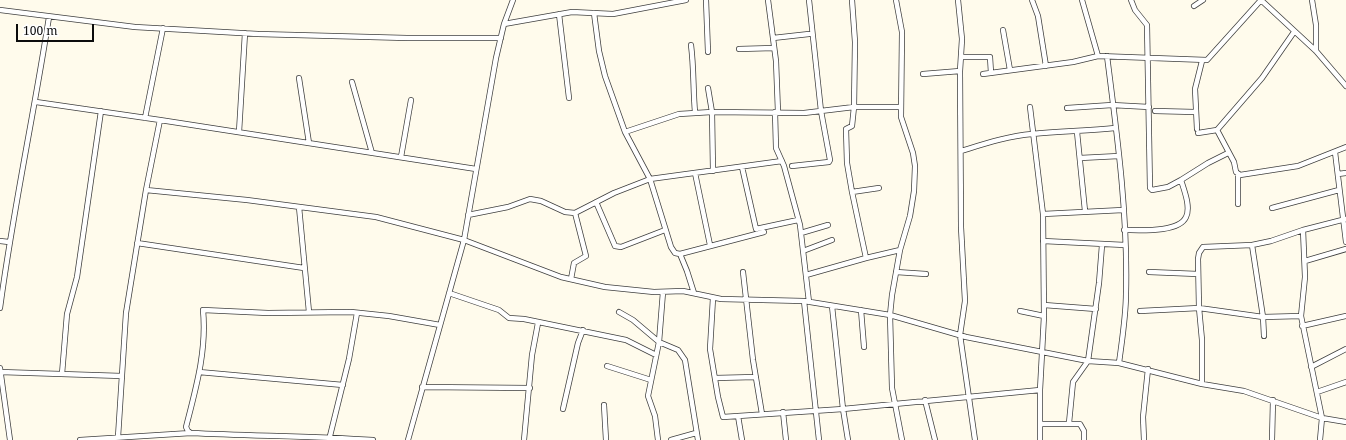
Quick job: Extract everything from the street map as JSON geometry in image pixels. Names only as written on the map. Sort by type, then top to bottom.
[{"type":"street","points":[[408,440],[464,240],[500,38],[513,0]]},
{"type":"street","points":[[504,24],[572,12],[612,14],[686,0]]},
{"type":"street","points":[[706,0],[708,52]]},
{"type":"street","points":[[768,0],[774,48],[776,148],[782,161],[801,233],[806,275],[815,409],[819,440]]},
{"type":"street","points":[[792,166],[829,162],[821,111],[810,0]]},
{"type":"street","points":[[852,0],[855,42],[854,107],[852,126],[846,129],[847,163],[866,258]]},
{"type":"street","points":[[896,0],[902,32],[901,117],[913,153],[914,191],[910,216],[900,250],[890,315],[890,346],[895,403],[902,440]]},
{"type":"street","points":[[958,0],[962,39],[960,71],[961,227],[964,301],[960,335],[975,440]]},
{"type":"street","points":[[1032,0],[1038,16],[1046,66]]},
{"type":"street","points":[[1082,0],[1098,56]]},
{"type":"street","points":[[1131,0],[1135,10],[1146,22],[1150,188],[1152,190],[1168,187],[1228,153]]},
{"type":"street","points":[[1194,6],[1203,0]]},
{"type":"street","points":[[983,74],[1046,66],[1098,56],[1207,60],[1261,0],[1316,51],[1346,86]]},
{"type":"street","points":[[1312,0],[1316,25],[1316,51]]},
{"type":"street","points":[[0,10],[135,27],[245,33],[407,38],[500,38]]},
{"type":"street","points":[[594,13],[599,51],[605,76],[625,132],[650,179],[665,230],[671,247],[675,253],[680,254],[764,232]]},
{"type":"street","points":[[559,14],[569,98]]},
{"type":"street","points":[[0,308],[9,242],[36,102],[49,17]]},
{"type":"street","points":[[145,118],[163,28]]},
{"type":"street","points":[[1003,30],[1010,70]]},
{"type":"street","points":[[1202,61],[1195,89],[1195,112],[1198,131],[1217,130],[1262,78],[1294,32]]},
{"type":"street","points":[[239,132],[245,33]]},
{"type":"street","points":[[773,38],[809,34]]},
{"type":"street","points":[[691,45],[694,69],[693,80],[695,112]]},
{"type":"street","points":[[739,49],[774,48]]},
{"type":"street","points":[[1107,56],[1119,156],[1125,245],[1126,294],[1119,363]]},
{"type":"street","points":[[962,57],[990,57],[991,73]]},
{"type":"street","points":[[923,74],[960,71]]},
{"type":"street","points":[[298,78],[309,143]]},
{"type":"street","points":[[352,82],[372,153]]},
{"type":"street","points":[[708,88],[712,112],[713,171]]},
{"type":"street","points":[[401,157],[410,100]]},
{"type":"street","points":[[36,102],[476,169]]},
{"type":"street","points":[[1067,108],[1112,105],[1149,107]]},
{"type":"street","points":[[625,132],[679,114],[695,112],[804,113],[854,107],[901,107]]},
{"type":"street","points":[[1030,107],[1042,214],[1043,241],[1044,316],[1040,390],[1040,440]]},
{"type":"street","points":[[1155,111],[1195,112]]},
{"type":"street","points":[[62,374],[67,314],[77,277],[100,112]]},
{"type":"street","points":[[118,437],[126,313],[146,190],[160,120]]},
{"type":"street","points":[[961,151],[1004,138],[1032,134],[1077,132],[1115,128]]},
{"type":"street","points":[[1217,130],[1234,162],[1238,174],[1238,204]]},
{"type":"street","points":[[1077,132],[1084,210]]},
{"type":"street","points":[[1238,174],[1244,175],[1298,166],[1346,147]]},
{"type":"street","points":[[1335,152],[1339,190],[1345,219],[1346,242]]},
{"type":"street","points":[[1080,158],[1119,156]]},
{"type":"street","points":[[468,216],[508,207],[530,199],[541,201],[565,212],[575,213],[596,202],[650,179],[782,161]]},
{"type":"street","points":[[742,167],[756,229],[798,220]]},
{"type":"street","points":[[695,173],[710,245]]},
{"type":"street","points":[[1338,174],[1346,173]]},
{"type":"street","points":[[1124,230],[1165,230],[1186,218],[1187,203],[1181,180]]},
{"type":"street","points":[[852,192],[879,188]]},
{"type":"street","points":[[146,190],[376,217],[464,240],[571,279],[605,287],[663,292],[675,290],[713,298],[807,301],[890,315],[960,335],[1088,361],[1119,363],[1148,369],[1202,384],[1244,391],[1322,418],[1346,422]]},
{"type":"street","points":[[1272,208],[1339,190]]},
{"type":"street","points":[[596,202],[616,246],[621,247],[665,230]]},
{"type":"street","points":[[299,207],[309,312]]},
{"type":"street","points":[[1042,214],[1084,210],[1123,210]]},
{"type":"street","points":[[571,279],[574,263],[586,256],[575,213]]},
{"type":"street","points":[[1202,384],[1202,340],[1198,274],[1199,253],[1203,246],[1252,245],[1271,241],[1303,230],[1345,219]]},
{"type":"street","points":[[801,233],[828,225]]},
{"type":"street","points":[[1303,230],[1305,261],[1301,316],[1322,418],[1320,440]]},
{"type":"street","points":[[803,251],[832,240]]},
{"type":"street","points":[[0,241],[9,242]]},
{"type":"street","points":[[1043,241],[1125,245]]},
{"type":"street","points":[[137,243],[304,268]]},
{"type":"street","points":[[1069,423],[1073,382],[1088,361],[1096,309],[1102,245]]},
{"type":"street","points":[[1252,245],[1263,317],[1264,336]]},
{"type":"street","points":[[1305,261],[1346,248]]},
{"type":"street","points":[[806,275],[900,250]]},
{"type":"street","points":[[680,254],[686,266],[694,293]]},
{"type":"street","points":[[743,272],[762,414]]},
{"type":"street","points":[[896,272],[926,274]]},
{"type":"street","points":[[1149,272],[1198,274]]},
{"type":"street","points":[[658,440],[655,416],[648,401],[659,342],[663,292]]},
{"type":"street","points":[[449,293],[499,310],[509,318],[524,319],[538,323],[583,330],[626,340],[656,355]]},
{"type":"street","points":[[713,298],[710,349],[714,378],[723,417],[815,409],[843,409],[969,395],[1040,390]]},
{"type":"street","points":[[1044,305],[1096,309]]},
{"type":"street","points":[[832,306],[843,409],[848,440]]},
{"type":"street","points":[[1140,311],[1199,308],[1263,317],[1301,316]]},
{"type":"street","points":[[191,433],[186,427],[202,359],[203,310],[268,313],[357,313],[389,316],[440,324]]},
{"type":"street","points":[[861,310],[864,347]]},
{"type":"street","points":[[1020,311],[1044,316]]},
{"type":"street","points":[[619,312],[634,320],[659,342],[678,350],[685,360],[698,440]]},
{"type":"street","points":[[329,438],[343,385],[357,313]]},
{"type":"street","points":[[1302,326],[1346,316]]},
{"type":"street","points":[[524,440],[532,355],[538,323]]},
{"type":"street","points":[[563,409],[578,343],[583,330]]},
{"type":"street","points":[[1312,367],[1346,349]]},
{"type":"street","points":[[607,366],[651,380]]},
{"type":"street","points":[[0,368],[10,440]]},
{"type":"street","points":[[1144,440],[1143,417],[1148,369]]},
{"type":"street","points":[[0,372],[122,376]]},
{"type":"street","points":[[199,372],[343,385]]},
{"type":"street","points":[[714,378],[756,377]]},
{"type":"street","points":[[1317,392],[1346,382]]},
{"type":"street","points":[[422,387],[530,388]]},
{"type":"street","points":[[925,400],[935,440]]},
{"type":"street","points":[[1272,440],[1273,400]]},
{"type":"street","points":[[604,405],[606,440]]},
{"type":"street","points":[[783,412],[786,440]]},
{"type":"street","points":[[738,416],[742,440]]},
{"type":"street","points":[[1040,424],[1080,424],[1084,432],[1084,440]]},
{"type":"street","points":[[80,440],[191,433],[244,438],[329,438],[373,440]]},
{"type":"street","points":[[671,440],[696,433]]}]
